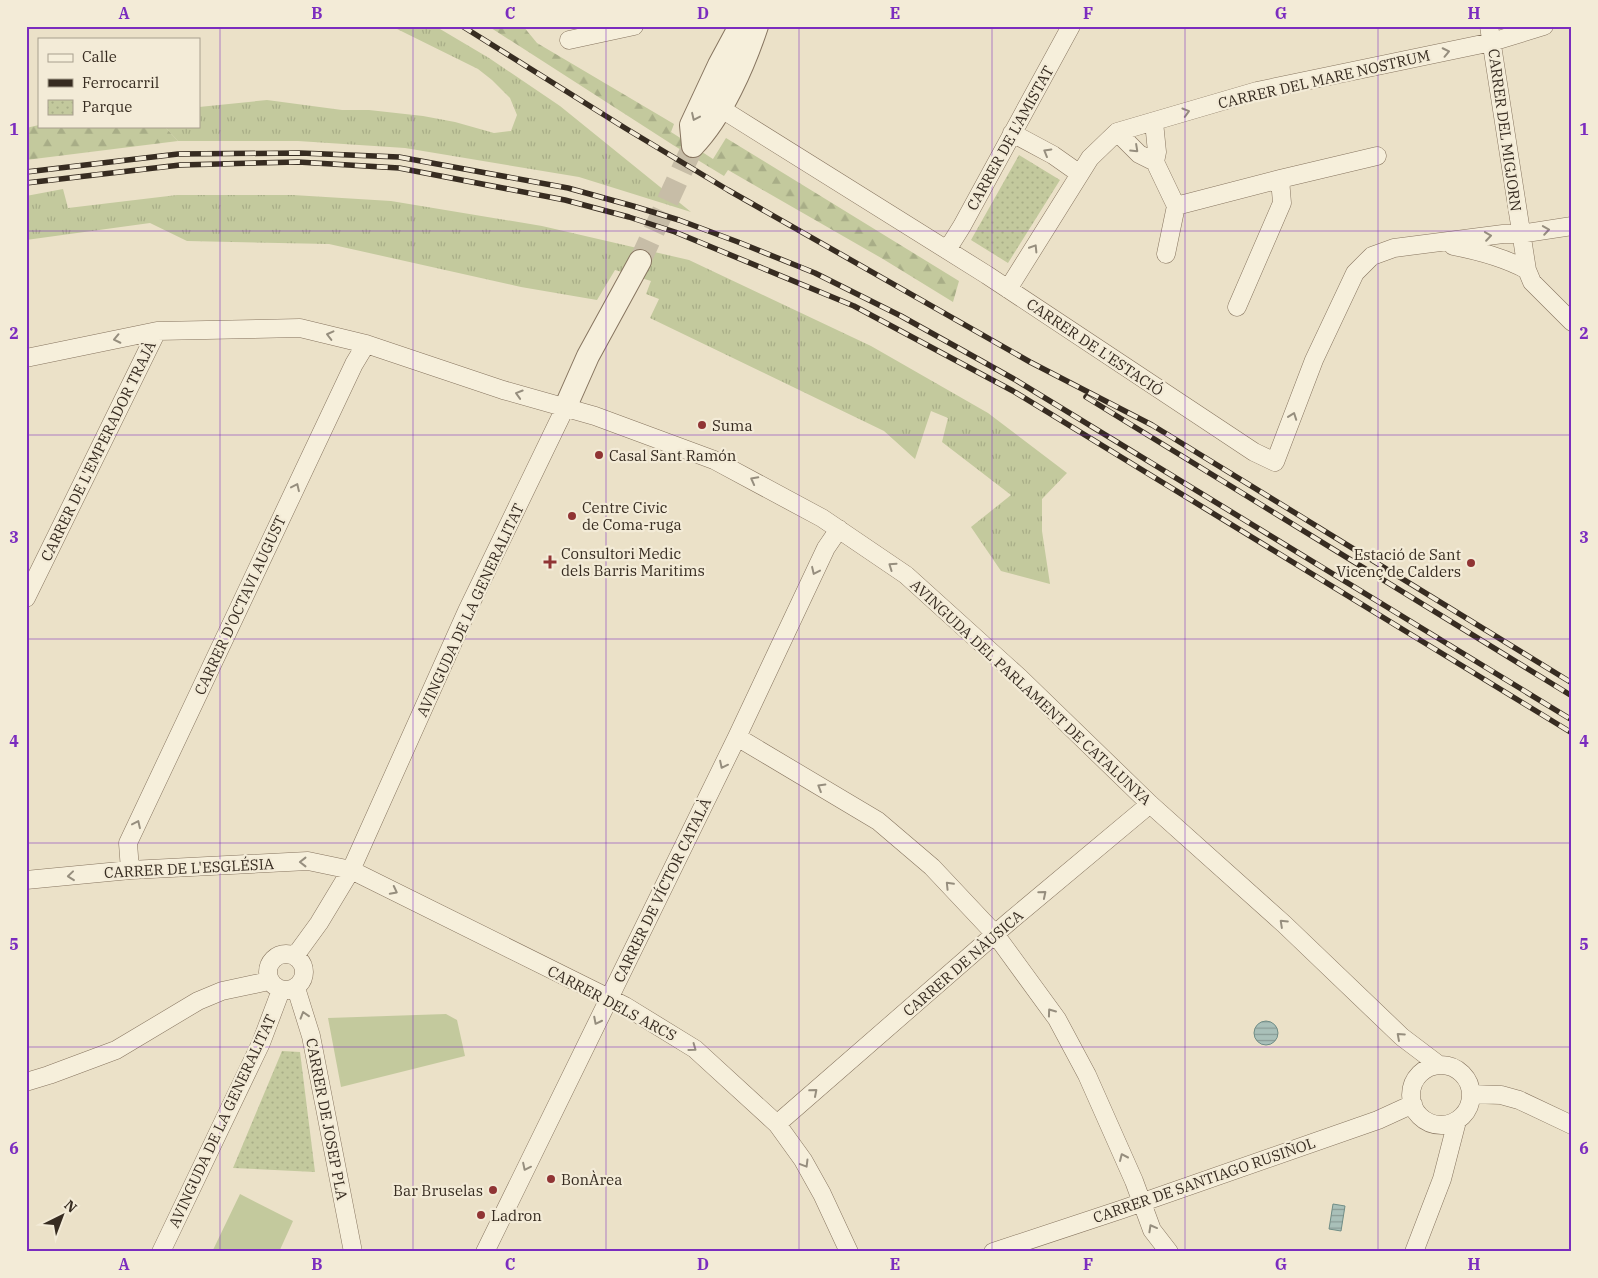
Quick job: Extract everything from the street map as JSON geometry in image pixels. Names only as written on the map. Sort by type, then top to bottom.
[{"type":"street","points":[[569,40],[634,26]]},
{"type":"street","points":[[742,26],[719,65],[692,125],[693,146],[704,134],[720,108],[750,47],[757,26]]},
{"type":"street","points":[[720,108],[716,102],[718,89],[744,34],[742,26]]},
{"type":"street","name":"CARRER DE L'AMISTAT","points":[[947,250],[1071,26]]},
{"type":"street","name":"CARRER DEL MARE NOSTRUM","points":[[1008,290],[1090,158],[1118,132],[1257,91],[1491,34],[1541,27]]},
{"type":"street","name":"CARRER DEL MIGJORN","points":[[1491,34],[1527,270]]},
{"type":"street","name":"CARRER DE L'ESTACIÓ","points":[[720,108],[947,250],[1254,452],[1275,462],[1314,360],[1355,273],[1372,256],[1394,248],[1438,244]]},
{"type":"street","points":[[1154,122],[1157,152],[1155,162],[1176,206],[1166,254]]},
{"type":"street","points":[[1118,132],[1139,154],[1155,162]]},
{"type":"street","points":[[1012,133],[1053,155],[1080,174]]},
{"type":"street","points":[[1176,206],[1377,156]]},
{"type":"street","points":[[1237,307],[1282,203],[1280,179]]},
{"type":"street","points":[[1438,244],[1572,226]]},
{"type":"street","points":[[1438,244],[1492,255],[1527,270],[1532,282],[1572,322]]},
{"type":"street","name":"AVINGUDA DE LA GENERALITAT","points":[[295,956],[319,923],[351,870],[467,611],[565,408],[588,356],[640,261]]},
{"type":"street","name":"AVINGUDA DEL PARLAMENT DE CATALUNYA","points":[[26,358],[156,331],[300,328],[366,344],[595,416],[714,460],[822,518],[906,575],[1020,678],[1150,804],[1284,924],[1402,1037],[1439,1065]]},
{"type":"street","name":"CARRER DE L'EMPERADOR TRAJÀ","points":[[26,598],[156,331]]},
{"type":"street","name":"CARRER D'OCTAVI AUGUST","points":[[130,870],[128,843],[354,364],[366,344]]},
{"type":"street","name":"CARRER DE VÍCTOR CATALÀ","points":[[485,1252],[737,737],[826,548],[839,529]]},
{"type":"street","points":[[737,737],[878,821],[932,867],[995,934],[1057,1019],[1087,1075],[1134,1181],[1152,1230],[1169,1252]]},
{"type":"street","name":"CARRER DE NÀUSICA","points":[[777,1124],[995,934],[1150,804]]},
{"type":"street","name":"CARRER DE L'ESGLÉSIA","points":[[26,880],[130,870],[308,861],[351,870]]},
{"type":"street","name":"CARRER DELS ARCS","points":[[351,870],[625,1006],[695,1049],[777,1124],[803,1160],[822,1194],[849,1252]]},
{"type":"street","points":[[26,1082],[116,1050],[198,1001],[222,991],[282,986],[302,980],[303,965],[295,956],[280,954],[271,961],[267,971],[282,986]]},
{"type":"street","name":"AVINGUDA DE LA GENERALITAT","points":[[161,1252],[261,1042],[282,986]]},
{"type":"street","name":"CARRER DE JOSEP PLA","points":[[282,986],[311,1036],[352,1252]]},
{"type":"street","points":[[1439,1065],[1457,1069],[1469,1083],[1471,1094],[1470,1104],[1465,1114],[1457,1121],[1447,1124],[1431,1123],[1418,1114],[1413,1104],[1412,1094],[1414,1083],[1420,1074],[1429,1068],[1439,1065]]},
{"type":"street","points":[[1471,1094],[1510,1097],[1572,1125]]},
{"type":"street","name":"CARRER DE SANTIAGO RUSIÑOL","points":[[994,1252],[1378,1120],[1413,1104]]},
{"type":"street","points":[[1414,1252],[1442,1179],[1457,1121]]},
{"type":"green space","points":[[391,26],[435,26],[489,58],[560,106],[691,212],[579,177],[405,148],[298,141],[178,141],[166,128],[200,128],[200,107],[267,100],[342,110],[369,110],[423,116],[455,122],[494,133],[511,131],[517,115],[510,98],[478,69]]},
{"type":"green space","points":[[488,26],[523,26],[537,43],[674,124],[671,132],[713,159],[726,138],[959,281],[953,302],[883,259],[728,170],[724,176]]},
{"type":"green space","points":[[38,125],[38,128],[166,128],[178,141],[26,160],[26,128]]},
{"type":"green space","points":[[1019,155],[1060,180],[1008,263],[971,240]]},
{"type":"green space","points":[[63,189],[68,208],[177,195],[293,195],[391,201],[542,226],[689,260],[871,346],[988,413],[1067,473],[1042,499],[1042,531],[1050,584],[1001,571],[971,527],[1011,495],[942,442],[948,418],[931,411],[915,459],[884,431],[650,318],[659,299],[646,294],[651,281],[615,270],[597,300],[521,287],[329,244],[187,241],[150,223],[26,240],[26,196]]},
{"type":"green space","points":[[446,1014],[457,1020],[465,1056],[341,1087],[328,1018]]},
{"type":"green space","points":[[282,1051],[300,1052],[315,1172],[233,1168]]},
{"type":"green space","points":[[240,1194],[293,1221],[279,1252],[212,1252]]},
{"type":"water","points":[[1266,1021],[1275,1024],[1278,1033],[1275,1042],[1266,1045],[1257,1042],[1254,1033],[1257,1024]]},
{"type":"water","points":[[1333,1204],[1345,1206],[1341,1231],[1329,1229]]},
{"type":"tunnel","points":[[640,261],[693,146]]},
{"type":"railway","points":[[462,26],[728,190],[1030,362],[1152,425],[1572,683]]},
{"type":"railway","points":[[26,172],[178,154],[300,153],[399,157],[568,188],[679,220],[815,273],[901,316],[1014,379],[1572,720]]},
{"type":"railway","points":[[26,183],[180,165],[298,162],[399,168],[565,200],[629,217],[675,232],[854,306],[1013,391],[1572,733]]},
{"type":"railway","points":[[1086,397],[1572,696]]},
{"type":"place","name":"Suma","points":[[702,425]]},
{"type":"place","name":"Casal Sant Ramón","points":[[599,455]]},
{"type":"place","name":"Centre Civic de Coma-ruga","points":[[572,516]]},
{"type":"place","name":"Consultori Medic dels Barris Maritims","points":[[550,562]]},
{"type":"place","name":"Estació de Sant Vicenç de Calders","points":[[1471,563]]},
{"type":"place","name":"BonÀrea","points":[[551,1179]]},
{"type":"place","name":"Bar Bruselas","points":[[493,1190]]},
{"type":"place","name":"Ladron","points":[[481,1215]]}]
